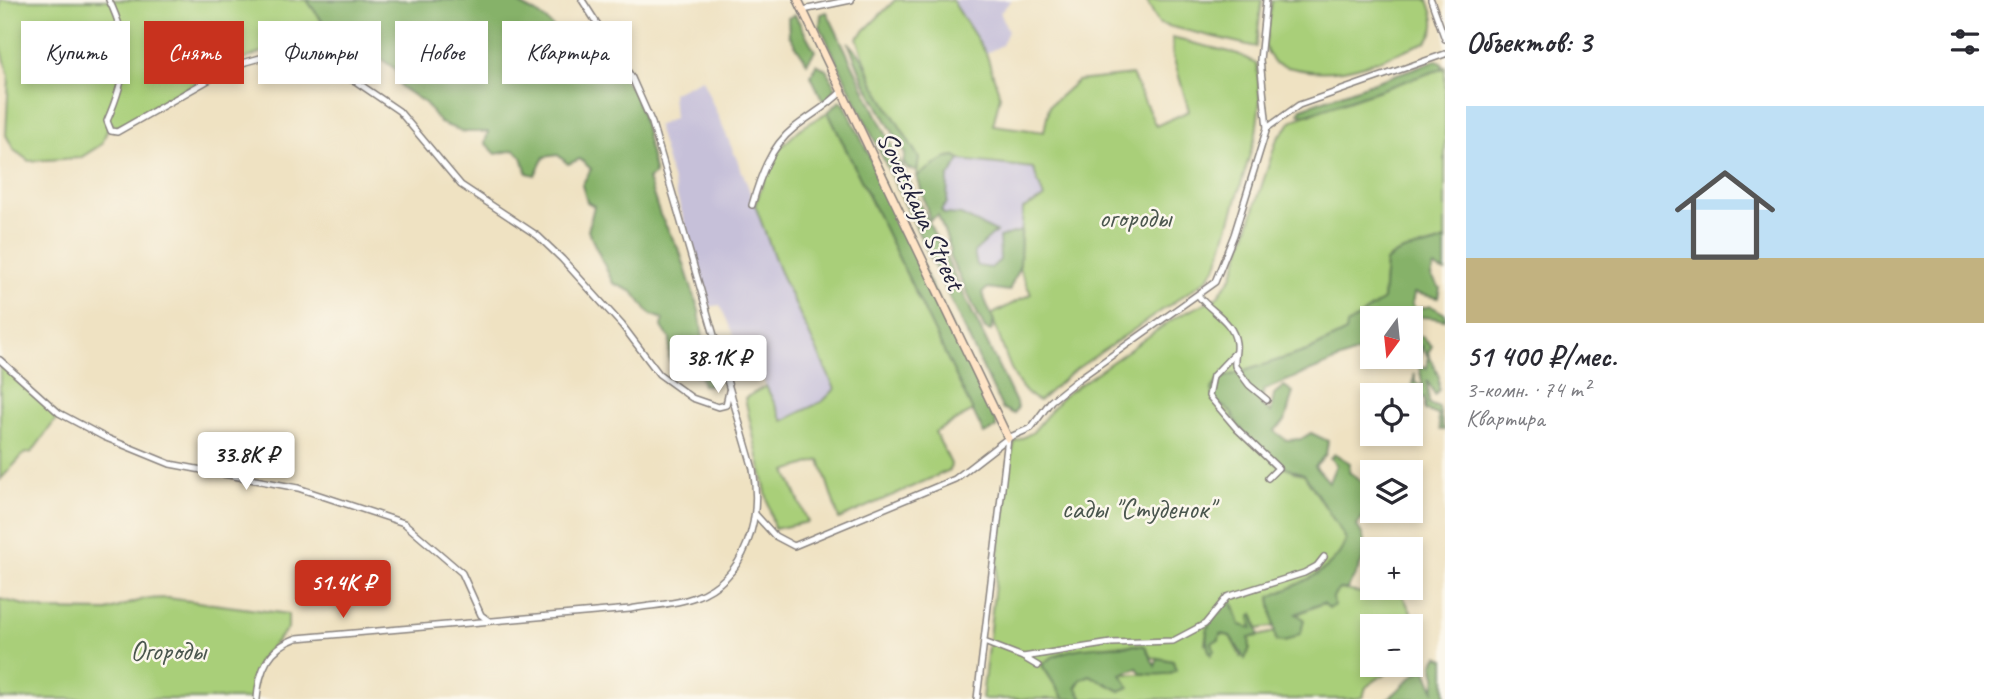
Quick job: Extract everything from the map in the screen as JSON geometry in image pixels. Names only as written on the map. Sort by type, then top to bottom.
[{"type":"street","points":[[109,0],[125,38],[121,85],[107,121],[111,131],[117,132],[235,65],[264,57],[278,56],[299,61],[355,81],[399,111],[461,185],[529,229],[562,259],[673,387],[692,398],[718,407],[726,405],[729,388]]},
{"type":"street","points":[[257,699],[263,669],[270,654],[282,644],[297,638],[630,609],[695,598],[719,584],[741,558],[749,542],[757,492],[753,469],[643,97],[582,0]]},
{"type":"street","name":"Sovetskaya Street","points":[[798,0],[1008,438]]},
{"type":"street","points":[[803,10],[851,0]]},
{"type":"street","points":[[755,514],[775,536],[794,546],[955,479],[1008,438],[1031,428],[1051,401],[1076,381],[1215,282],[1224,265],[1267,128],[1260,60],[1266,0]]},
{"type":"street","points":[[1431,0],[1445,38]]},
{"type":"street","points":[[1267,128],[1299,106],[1445,54]]},
{"type":"street","points":[[752,205],[768,161],[777,146],[793,128],[842,91]]},
{"type":"street","points":[[1198,295],[1206,306],[1230,327],[1236,344],[1235,366],[1249,385],[1267,400]]},
{"type":"street","points":[[1234,354],[1213,376],[1209,396],[1237,429],[1279,468],[1268,478]]},
{"type":"street","points":[[0,360],[59,413],[104,437],[170,464],[298,488],[404,523],[462,572],[481,615],[489,621]]},
{"type":"street","points":[[977,699],[1008,438]]},
{"type":"street","points":[[1023,657],[1111,643],[1173,640],[1205,624],[1227,597],[1304,573],[1317,566],[1324,556]]},
{"type":"street","points":[[984,642],[1023,657],[1038,666]]},
{"type":"shaded area","points":[[952,0],[1012,0],[1000,12],[1008,31],[1002,45],[986,53]]},
{"type":"shaded area","points":[[702,79],[744,176],[779,270],[835,389],[823,401],[783,421],[754,361],[746,362],[720,305],[709,307],[657,126],[674,118],[672,93]]},
{"type":"shaded area","points":[[960,160],[1033,167],[1044,198],[1023,209],[1021,231],[999,237],[1000,260],[991,268],[977,266],[974,252],[996,232],[961,215],[944,214],[941,209],[947,203],[948,178]]},
{"type":"green space","points":[[0,0],[307,0],[321,20],[258,21],[258,54],[244,60],[244,21],[144,21],[144,84],[195,84],[116,128],[110,122],[102,144],[80,158],[29,161],[14,150],[6,135],[9,76],[0,43]]},
{"type":"green space","points":[[307,0],[515,0],[547,21],[502,21],[502,84],[628,84],[641,112],[655,174],[648,179],[660,215],[680,252],[699,311],[703,337],[714,369],[711,385],[703,385],[700,376],[679,370],[669,360],[670,339],[662,327],[663,319],[650,314],[633,292],[613,283],[588,231],[594,206],[587,202],[582,185],[591,169],[580,159],[568,164],[558,155],[544,157],[535,175],[527,173],[522,157],[515,150],[496,154],[485,143],[488,132],[464,132],[440,123],[425,103],[401,87],[400,84],[488,84],[488,21],[395,21],[395,71],[381,59],[381,21],[322,21]]},
{"type":"green space","name":"огороды","points":[[895,0],[952,0],[986,53],[1000,96],[993,125],[1044,132],[1049,106],[1077,81],[1132,75],[1156,126],[1189,111],[1173,56],[1172,38],[1238,54],[1257,64],[1260,101],[1256,134],[1217,265],[1206,280],[1072,372],[1039,401],[1029,395],[1014,376],[991,315],[1031,294],[1019,268],[1023,209],[1044,198],[1033,168],[960,160],[955,156],[948,157],[917,176],[918,158],[873,82],[857,38]]},
{"type":"green space","points":[[1146,0],[1262,0],[1256,47],[1159,24]]},
{"type":"green space","points":[[1272,0],[1428,0],[1434,27],[1426,42],[1369,63],[1334,71],[1296,69],[1274,63],[1265,47]]},
{"type":"green space","points":[[827,12],[1018,407],[1014,414],[1002,408],[820,26],[821,14]]},
{"type":"green space","points":[[795,15],[815,51],[807,63],[789,35],[788,18]]},
{"type":"green space","points":[[848,42],[863,58],[873,82],[919,158],[917,171],[908,169],[903,162],[905,154],[864,81]]},
{"type":"green space","points":[[1437,60],[1443,65],[1442,69],[1305,115],[1299,113],[1301,108]]},
{"type":"green space","points":[[816,64],[826,69],[835,87],[828,100],[823,101],[811,76]]},
{"type":"green space","name":"сады \"Студенок\"","points":[[1445,67],[1445,240],[1407,250],[1386,261],[1383,300],[1376,306],[1360,306],[1360,320],[1347,332],[1310,350],[1219,379],[1214,400],[1231,412],[1239,427],[1295,472],[1304,474],[1347,539],[1335,560],[1326,568],[1270,597],[1275,626],[1258,629],[1254,615],[1252,628],[1248,630],[1240,625],[1234,605],[1206,637],[1205,644],[1220,633],[1230,636],[1241,657],[1246,652],[1249,638],[1275,632],[1276,641],[1295,615],[1324,603],[1339,589],[1360,593],[1360,600],[1405,600],[1412,614],[1360,614],[1360,677],[1380,677],[1366,687],[1363,697],[1355,699],[1083,699],[1076,687],[1081,679],[1090,675],[1120,691],[1120,674],[1171,674],[1173,661],[1150,657],[1145,646],[1120,645],[1076,650],[1042,665],[1064,699],[982,699],[1009,462],[1015,442],[1033,432],[1062,397],[1176,317],[1216,298],[1232,277],[1277,139],[1293,120]]},
{"type":"green space","points":[[840,101],[845,105],[996,421],[996,428],[984,434],[828,112]]},
{"type":"green space","points":[[828,112],[973,411],[935,432],[951,464],[950,470],[839,519],[820,460],[786,471],[808,522],[774,529],[745,398],[766,386],[783,421],[823,401],[835,389],[779,270],[755,205],[766,175],[782,146],[800,129]]},
{"type":"green space","points":[[956,156],[960,160],[948,178],[947,203],[941,210],[944,214],[961,215],[996,232],[974,252],[977,266],[991,268],[1000,260],[999,237],[1021,231],[1020,265],[1009,291],[988,288],[982,293],[994,321],[991,331],[985,329],[949,256],[951,250],[938,215],[930,220],[917,176],[948,157]]},
{"type":"green space","points":[[1445,240],[1445,272],[1434,267],[1431,276],[1440,288],[1438,298],[1414,293],[1413,306],[1374,306],[1383,300],[1386,261],[1400,252]]},
{"type":"green space","points":[[1431,306],[1445,314],[1445,320],[1423,317],[1423,308]]},
{"type":"green space","points":[[1360,316],[1360,351],[1264,390],[1260,404],[1271,412],[1274,394],[1284,386],[1293,392],[1285,421],[1274,431],[1286,440],[1301,439],[1311,433],[1328,441],[1326,454],[1315,466],[1329,482],[1336,465],[1330,458],[1335,454],[1350,463],[1349,472],[1360,480],[1360,521],[1357,526],[1363,537],[1360,537],[1360,564],[1356,573],[1347,589],[1339,589],[1333,597],[1334,606],[1329,608],[1323,603],[1296,614],[1304,619],[1301,633],[1285,642],[1276,641],[1270,597],[1325,568],[1334,560],[1346,539],[1304,474],[1277,464],[1239,427],[1231,412],[1214,400],[1212,389],[1219,379],[1310,350],[1346,332],[1347,325]]},
{"type":"green space","points":[[1423,337],[1432,346],[1428,353],[1439,377],[1439,390],[1435,395],[1427,380],[1429,404],[1439,408],[1444,430],[1440,430],[1438,415],[1425,410],[1420,369],[1427,368],[1428,357],[1423,348]]},
{"type":"green space","points":[[0,364],[57,415],[57,418],[32,452],[24,454],[0,480]]},
{"type":"green space","name":"Огороды","points":[[168,598],[288,614],[288,628],[258,662],[252,699],[0,699],[0,599],[46,610],[107,611],[144,599]]},
{"type":"green space","points":[[1231,599],[1240,625],[1252,628],[1250,617],[1253,614],[1259,635],[1249,638],[1250,648],[1245,659],[1230,636],[1220,634],[1219,640],[1212,642],[1214,650],[1211,655],[1206,639],[1213,617]]},
{"type":"green space","points":[[1145,646],[1155,666],[1158,658],[1173,661],[1176,670],[1154,675],[1141,673],[1137,668],[1121,674],[1129,687],[1120,691],[1090,675],[1081,679],[1076,687],[1083,699],[1064,699],[1042,665],[1061,653],[1073,650]]},
{"type":"green space","points":[[1438,656],[1445,659],[1445,699],[1387,699],[1412,677],[1423,677],[1425,668],[1434,690],[1436,676],[1433,664]]}]
